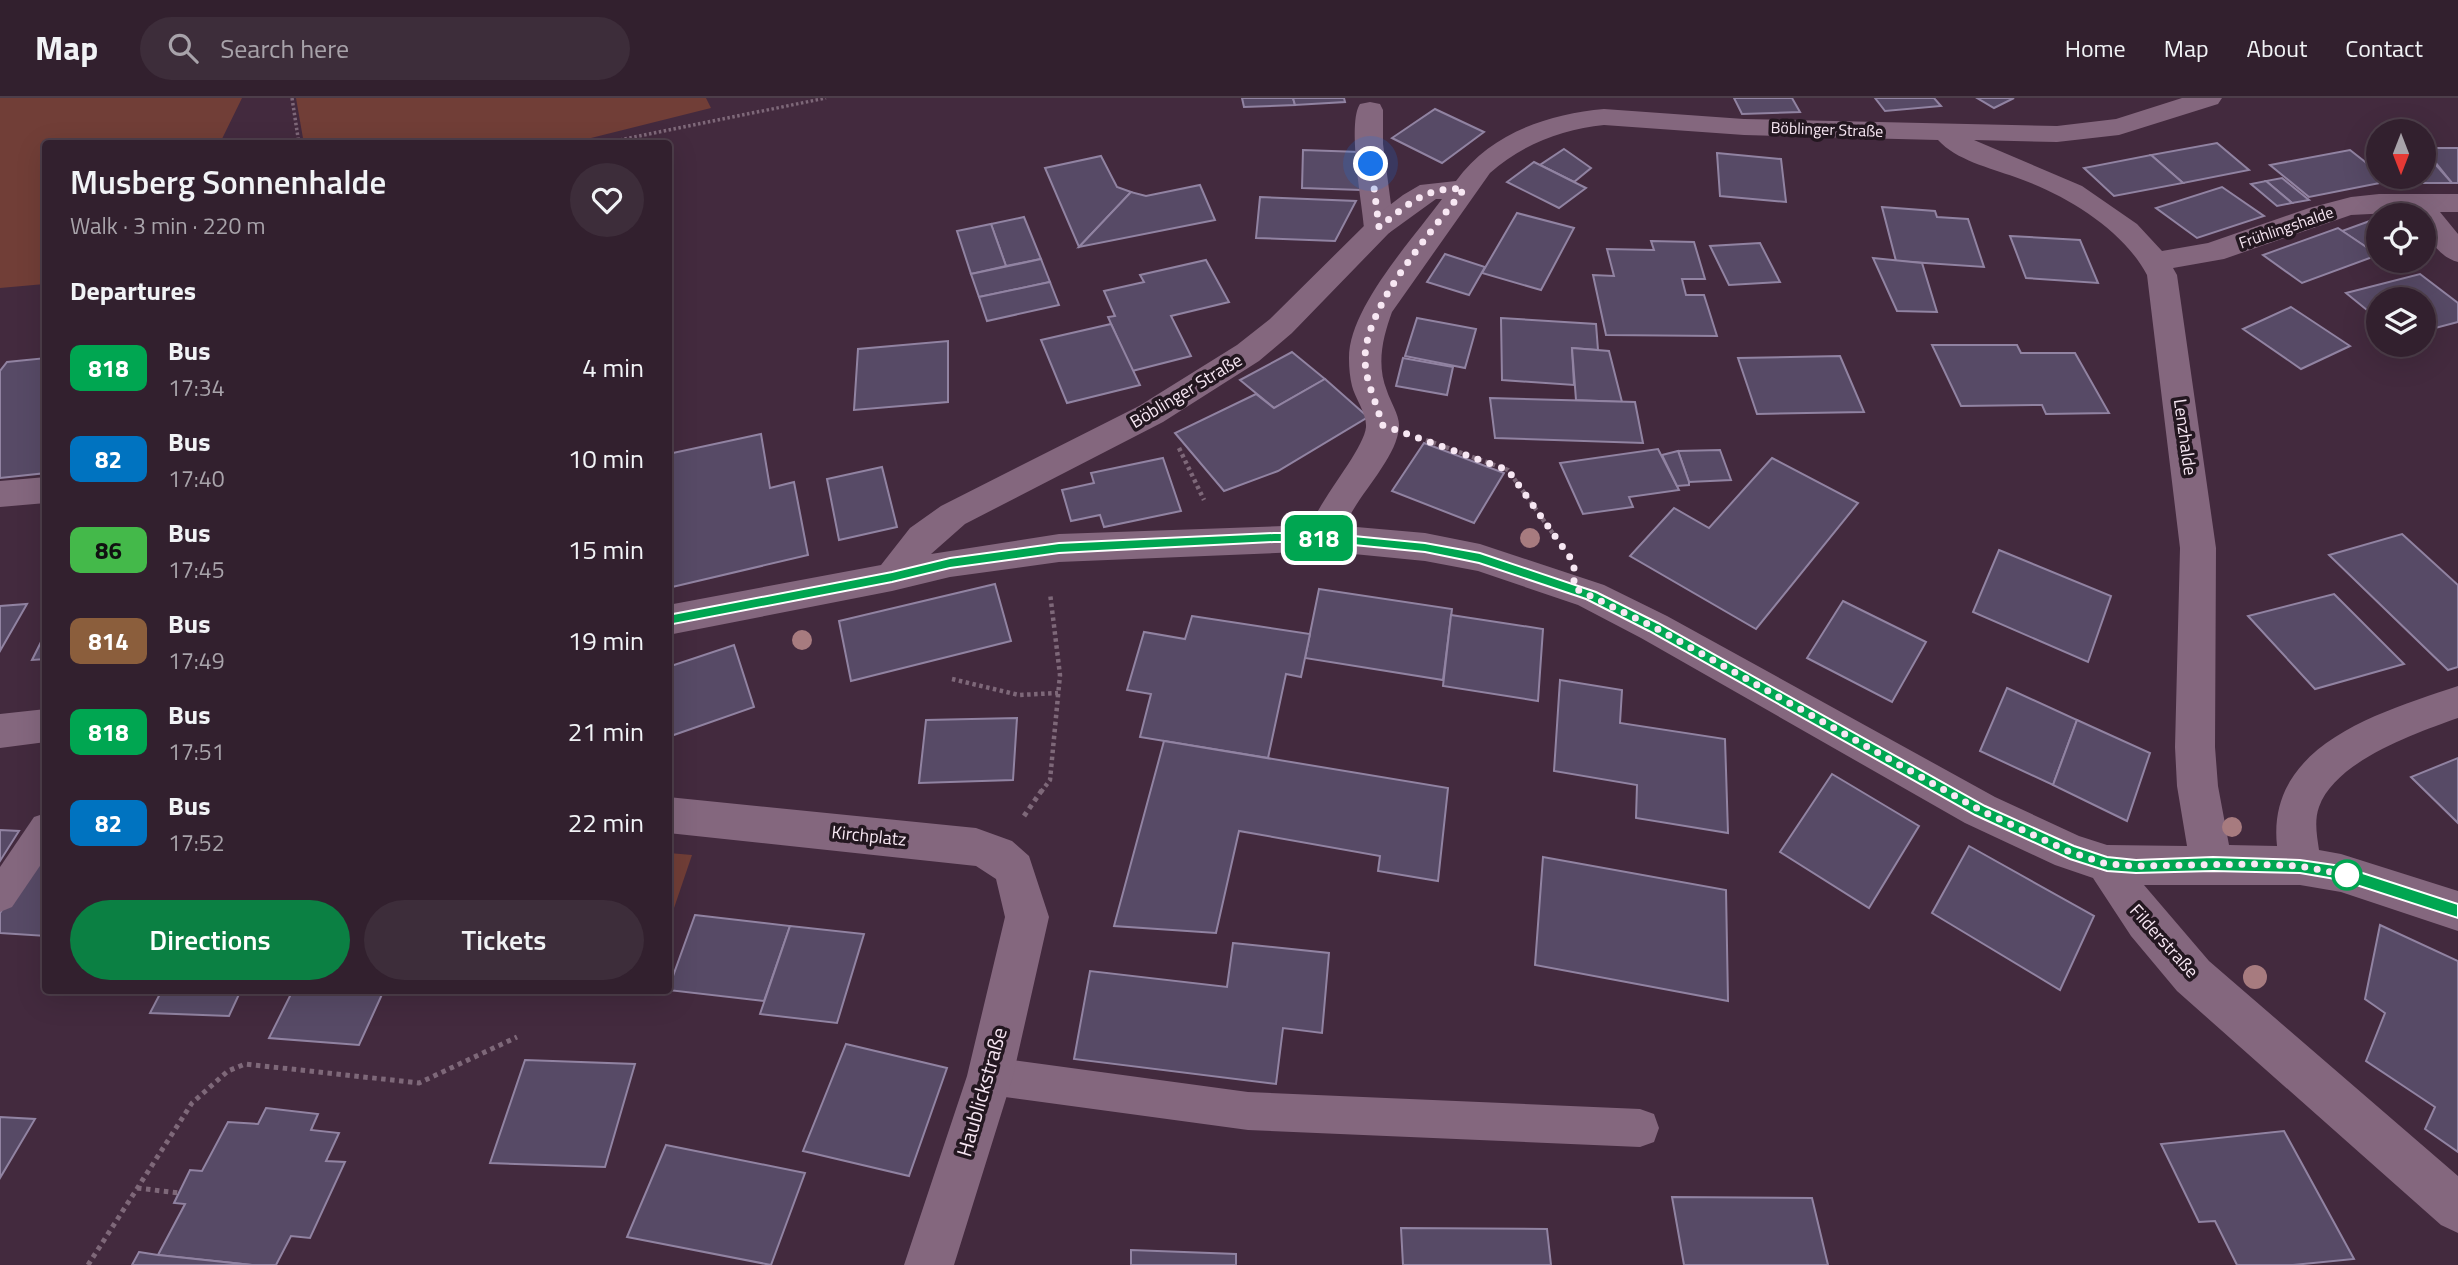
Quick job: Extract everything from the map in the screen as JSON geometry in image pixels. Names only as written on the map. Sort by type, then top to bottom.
[{"type":"street","name":"Böblinger Straße","points":[[1382,425],[1368,385],[1365,358],[1371,322],[1397,280],[1491,157],[1532,135],[1581,119],[1604,117],[1744,127],[2088,132],[2119,127],[2209,98]]},
{"type":"street","points":[[1370,110],[1368,144],[1379,227]]},
{"type":"street","name":"Lenzhalde","points":[[1944,132],[1973,151],[2040,176],[2075,195],[2133,236],[2157,261],[2167,293],[2198,548],[2200,587],[2195,760],[2201,821],[2213,864]]},
{"type":"street","name":"Böblinger Straße","points":[[892,577],[923,538],[953,515],[1151,414],[1248,353],[1281,326],[1379,227],[1413,201],[1430,191],[1464,189]]},
{"type":"street","points":[[2416,202],[2458,253]]},
{"type":"street","name":"Frühlingshalde","points":[[2157,261],[2222,249],[2319,214],[2351,206],[2416,202],[2458,203]]},
{"type":"street","points":[[1323,538],[1335,508],[1377,446],[1382,425]]},
{"type":"street","points":[[0,494],[42,490]]},
{"type":"street","points":[[672,619],[892,577],[950,563],[1014,553],[1100,545],[1222,539],[1323,538],[1425,547],[1466,555],[1574,588],[1665,634],[1980,810],[2029,835],[2107,864],[2300,866],[2341,873],[2458,911]]},
{"type":"street","points":[[2300,866],[2297,809],[2307,785],[2330,763],[2365,740],[2408,720],[2458,702]]},
{"type":"street","points":[[0,731],[42,726]]},
{"type":"street","name":"Kirchplatz","points":[[672,815],[976,847],[997,854],[1014,869],[1027,917]]},
{"type":"street","name":"Filderstraße","points":[[2107,864],[2127,900],[2155,936],[2193,976],[2458,1209]]},
{"type":"street","name":"Haublickstraße","points":[[929,1265],[990,1076],[1027,917]]},
{"type":"lane","points":[[0,896],[42,834]]},
{"type":"lane","points":[[990,1076],[1248,1111],[1640,1128]]},
{"type":"path","points":[[292,98],[298,140]]},
{"type":"path","points":[[620,140],[826,98]]},
{"type":"path","points":[[1151,414],[1179,446],[1222,539]]},
{"type":"path","points":[[1382,425],[1508,470],[1574,563],[1574,588]]},
{"type":"path","points":[[1050,780],[1060,675],[1050,592],[1097,584],[1100,545]]},
{"type":"path","points":[[952,679],[1019,695],[1058,693]]},
{"type":"path","points":[[88,1265],[192,1103],[228,1071],[245,1064],[419,1083],[517,1037]]},
{"type":"path","points":[[137,1188],[179,1193]]},
{"type":"shaded area","points":[[0,98],[242,98],[221,140],[42,140],[42,284],[0,288]]},
{"type":"shaded area","points":[[296,98],[706,98],[711,108],[583,140],[303,140]]},
{"type":"shaded area","points":[[672,853],[692,855],[673,911]]},
{"type":"building","points":[[1242,98],[1293,98],[1295,105],[1244,107]]},
{"type":"building","points":[[1293,98],[1344,98],[1345,102],[1295,105]]},
{"type":"building","points":[[1734,98],[1792,98],[1800,112],[1742,114]]},
{"type":"building","points":[[1875,98],[1934,98],[1941,106],[1885,111]]},
{"type":"building","points":[[1977,98],[2014,98],[1994,108]]},
{"type":"building","points":[[1435,109],[1484,132],[1442,163],[1392,138]]},
{"type":"building","points":[[2217,143],[2249,170],[2183,183],[2151,155]]},
{"type":"building","points":[[2436,148],[2458,148],[2458,183],[2452,183],[2436,163]]},
{"type":"building","points":[[1564,149],[1591,168],[1574,182],[1540,165]]},
{"type":"building","points":[[1303,150],[1360,152],[1361,190],[1302,188]]},
{"type":"building","points":[[2350,150],[2366,163],[2366,186],[2309,197],[2270,165]]},
{"type":"building","points":[[1717,153],[1781,159],[1786,202],[1720,196]]},
{"type":"building","points":[[2151,155],[2183,183],[2114,196],[2084,168]]},
{"type":"building","points":[[1101,156],[1117,187],[1131,192],[1079,247],[1045,168]]},
{"type":"building","points":[[1534,162],[1586,188],[1559,208],[1507,182]]},
{"type":"building","points":[[2436,165],[2452,183],[2436,183]]},
{"type":"building","points":[[2282,178],[2309,200],[2292,203],[2266,181]]},
{"type":"building","points":[[2266,181],[2292,203],[2277,206],[2251,184]]},
{"type":"building","points":[[1200,185],[1215,220],[1079,247],[1131,192],[1146,196]]},
{"type":"building","points":[[2222,187],[2264,216],[2197,238],[2156,208]]},
{"type":"building","points":[[1260,197],[1356,201],[1335,241],[1256,238]]},
{"type":"building","points":[[1882,207],[1935,211],[1937,217],[1968,219],[1984,267],[1896,261]]},
{"type":"building","points":[[1517,213],[1574,228],[1541,290],[1482,273]]},
{"type":"building","points":[[1024,217],[1041,259],[1006,266],[991,224]]},
{"type":"building","points":[[2366,222],[2366,247],[2342,231]]},
{"type":"building","points":[[991,224],[1006,266],[971,274],[957,231]]},
{"type":"building","points":[[2338,228],[2366,247],[2366,259],[2302,283],[2263,255]]},
{"type":"building","points":[[2010,236],[2080,240],[2098,283],[2026,278]]},
{"type":"building","points":[[1651,241],[1694,242],[1705,279],[1682,279],[1686,295],[1704,295],[1717,336],[1606,335],[1593,275],[1614,276],[1607,249],[1654,250]]},
{"type":"building","points":[[1760,243],[1780,282],[1729,285],[1710,246]]},
{"type":"building","points":[[1445,254],[1485,267],[1469,295],[1427,282]]},
{"type":"building","points":[[1873,258],[1922,263],[1937,312],[1897,311]]},
{"type":"building","points":[[1041,259],[1050,282],[979,297],[971,274]]},
{"type":"building","points":[[1206,260],[1229,302],[1171,316],[1191,356],[1132,371],[1108,317],[1115,316],[1104,291],[1144,282],[1140,275]]},
{"type":"building","points":[[2420,274],[2458,303],[2458,322],[2436,328],[2436,287],[2369,287]]},
{"type":"building","points":[[1050,282],[1059,305],[987,321],[979,297]]},
{"type":"building","points":[[2366,288],[2366,309],[2346,293]]},
{"type":"building","points":[[2291,307],[2350,346],[2301,369],[2243,329]]},
{"type":"building","points":[[1417,318],[1476,329],[1465,368],[1405,356]]},
{"type":"building","points":[[1501,318],[1596,324],[1598,350],[1572,348],[1574,385],[1502,380]]},
{"type":"building","points":[[1111,324],[1140,385],[1067,403],[1041,340]]},
{"type":"building","points":[[948,341],[948,402],[854,410],[858,349]]},
{"type":"building","points":[[1932,345],[2017,345],[2021,353],[2075,353],[2109,413],[2046,414],[2042,405],[1961,406]]},
{"type":"building","points":[[1572,348],[1609,351],[1622,402],[1576,400]]},
{"type":"building","points":[[1292,352],[1325,379],[1274,408],[1240,380]]},
{"type":"building","points":[[1840,356],[1864,412],[1757,414],[1738,358]]},
{"type":"building","points":[[42,358],[42,473],[0,478],[0,371],[7,362]]},
{"type":"building","points":[[1403,358],[1453,367],[1447,395],[1396,386]]},
{"type":"building","points":[[1325,379],[1368,417],[1278,471],[1224,491],[1175,433],[1256,394],[1274,408]]},
{"type":"building","points":[[1490,398],[1635,402],[1643,443],[1495,438]]},
{"type":"building","points":[[761,434],[770,488],[794,482],[808,555],[672,587],[672,453]]},
{"type":"building","points":[[1424,443],[1504,473],[1474,523],[1392,491]]},
{"type":"building","points":[[1658,449],[1679,490],[1629,497],[1633,507],[1583,514],[1560,463]]},
{"type":"building","points":[[1720,450],[1731,480],[1689,482],[1678,451]]},
{"type":"building","points":[[1678,451],[1689,485],[1677,486],[1662,455]]},
{"type":"building","points":[[1163,458],[1181,511],[1104,527],[1100,515],[1071,521],[1062,490],[1094,483],[1091,473]]},
{"type":"building","points":[[1772,458],[1858,503],[1756,629],[1630,556],[1674,508],[1709,528]]},
{"type":"building","points":[[882,467],[897,527],[839,540],[827,479]]},
{"type":"building","points":[[2402,534],[2458,585],[2458,667],[2448,670],[2329,555]]},
{"type":"building","points":[[1999,550],[2111,596],[2088,662],[1973,612]]},
{"type":"building","points":[[995,584],[1011,641],[851,681],[839,621]]},
{"type":"building","points":[[1319,589],[1452,609],[1443,680],[1305,658]]},
{"type":"building","points":[[2334,594],[2404,664],[2315,689],[2248,616]]},
{"type":"building","points":[[1843,601],[1926,642],[1892,702],[1807,658]]},
{"type":"building","points":[[27,604],[0,651],[0,606]]},
{"type":"building","points":[[1451,615],[1543,629],[1538,701],[1443,686]]},
{"type":"building","points":[[1192,616],[1310,634],[1301,677],[1286,674],[1268,758],[1140,737],[1151,694],[1127,690],[1144,632],[1185,639]]},
{"type":"building","points":[[42,640],[42,659],[32,660]]},
{"type":"building","points":[[734,645],[754,707],[672,736],[672,666]]},
{"type":"building","points":[[1560,680],[1622,690],[1620,723],[1725,739],[1728,833],[1636,818],[1637,785],[1554,771]]},
{"type":"building","points":[[2007,688],[2077,720],[2053,785],[1980,751]]},
{"type":"building","points":[[1017,718],[1013,780],[919,783],[926,720]]},
{"type":"building","points":[[2077,720],[2150,753],[2127,821],[2053,785]]},
{"type":"building","points":[[1164,741],[1448,788],[1438,881],[1378,871],[1380,856],[1239,831],[1216,933],[1114,926]]},
{"type":"building","points":[[2458,758],[2458,823],[2411,777]]},
{"type":"building","points":[[1832,774],[1919,826],[1869,908],[1780,852]]},
{"type":"building","points":[[0,830],[19,831],[0,861]]},
{"type":"building","points":[[1969,846],[2094,916],[2060,990],[1932,913]]},
{"type":"building","points":[[42,851],[42,936],[0,933],[0,913]]},
{"type":"building","points":[[1543,857],[1726,890],[1728,1001],[1535,965]]},
{"type":"building","points":[[695,915],[790,926],[764,1001],[672,990],[672,979]]},
{"type":"building","points":[[2380,925],[2458,961],[2458,1152],[2425,1129],[2435,1107],[2366,1061],[2385,1013],[2365,999]]},
{"type":"building","points":[[790,926],[864,934],[837,1023],[760,1014]]},
{"type":"building","points":[[1233,943],[1329,953],[1322,1033],[1283,1028],[1276,1084],[1074,1059],[1090,971],[1227,987]]},
{"type":"building","points":[[160,994],[239,994],[229,1016],[150,1013]]},
{"type":"building","points":[[291,994],[382,994],[359,1045],[269,1038]]},
{"type":"building","points":[[846,1044],[947,1068],[909,1176],[803,1151]]},
{"type":"building","points":[[525,1060],[635,1064],[605,1167],[490,1163]]},
{"type":"building","points":[[266,1108],[318,1114],[311,1130],[339,1133],[326,1161],[345,1162],[310,1238],[291,1236],[276,1265],[158,1255],[185,1204],[174,1203],[190,1170],[202,1171],[228,1122],[258,1124]]},
{"type":"building","points":[[0,1117],[35,1119],[0,1178]]},
{"type":"building","points":[[2284,1131],[2354,1259],[2293,1265],[2237,1265],[2215,1221],[2199,1222],[2161,1144]]},
{"type":"building","points":[[666,1145],[805,1173],[771,1265],[627,1237]]},
{"type":"building","points":[[1672,1197],[1812,1198],[1828,1265],[1684,1265]]},
{"type":"building","points":[[1401,1228],[1547,1229],[1551,1265],[1403,1265]]},
{"type":"building","points":[[1131,1250],[1236,1254],[1236,1265],[1131,1265]]},
{"type":"building","points":[[139,1252],[158,1255],[252,1265],[132,1265]]},
{"type":"bus line","name":"818","points":[[672,619],[892,577],[950,563],[1059,548],[1164,541],[1274,538],[1376,541],[1425,547],[1480,558],[1591,595],[1654,627],[1980,810],[2070,852],[2107,864],[2136,866],[2300,866],[2341,873],[2458,911]]},
{"type":"route","points":[[1371,164],[1379,227],[1430,191],[1464,189],[1397,280],[1371,322],[1365,358],[1368,385],[1378,407],[1382,425],[1508,470],[1574,563],[1574,588],[1654,627],[1980,810],[2070,852],[2107,864],[2300,866],[2347,875]]}]
